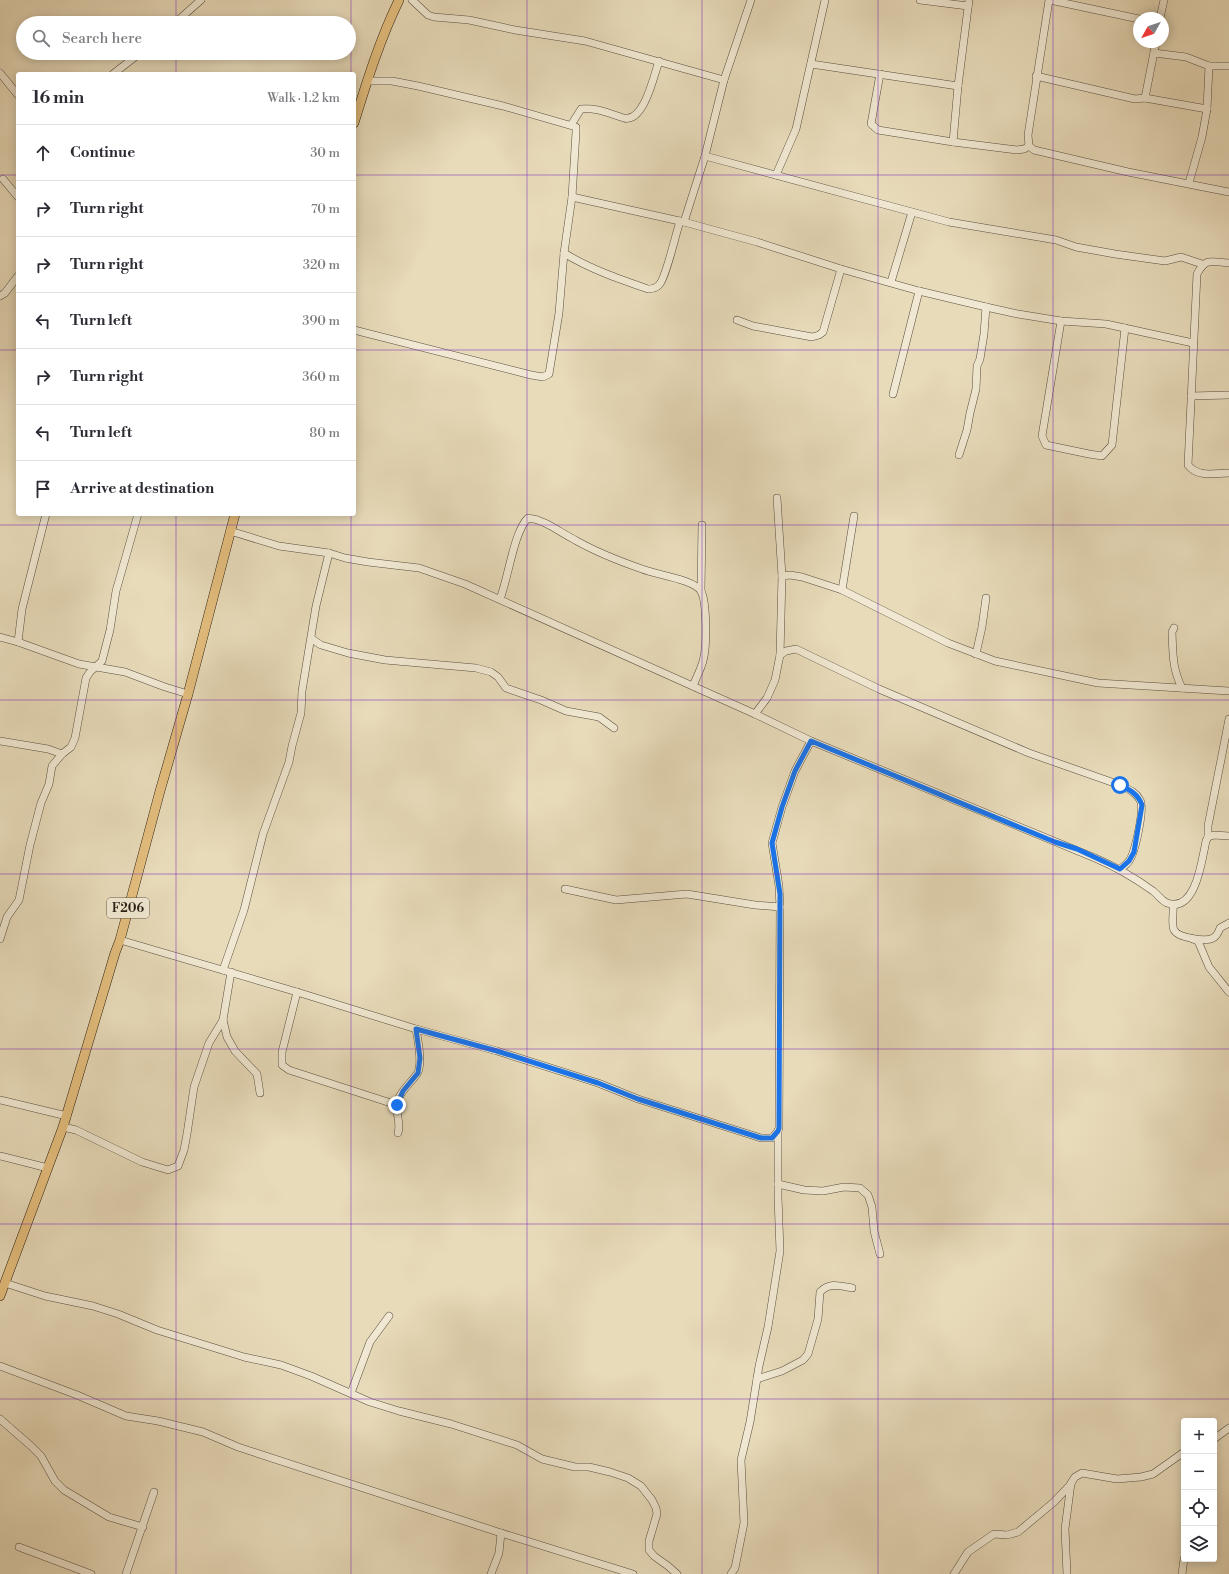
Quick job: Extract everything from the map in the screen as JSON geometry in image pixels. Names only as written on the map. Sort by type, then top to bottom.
[{"type":"main road","points":[[356,117],[367,81],[399,0]]},
{"type":"main road","name":"F206","points":[[0,1296],[67,1116],[120,940],[188,694],[234,516]]},
{"type":"street","points":[[183,16],[201,0]]},
{"type":"street","points":[[412,0],[428,15],[434,17],[469,20],[515,30],[585,41],[724,80]]},
{"type":"street","points":[[564,253],[607,274],[648,289],[654,288],[660,284],[668,265],[705,156],[724,80],[751,0]]},
{"type":"street","points":[[776,175],[796,129],[825,0]]},
{"type":"street","points":[[920,0],[969,3],[958,86],[953,142]]},
{"type":"street","points":[[1133,18],[1049,0],[1036,76],[1028,135],[1029,146],[1034,150],[1121,170],[1229,192]]},
{"type":"street","points":[[1161,12],[1164,0]]},
{"type":"street","points":[[1145,98],[1155,48]]},
{"type":"street","points":[[1154,53],[1186,57],[1209,66],[1229,66]]},
{"type":"street","points":[[116,72],[131,60]]},
{"type":"street","points":[[571,125],[581,109],[588,108],[626,118],[635,115],[643,107],[659,61]]},
{"type":"street","points":[[811,64],[958,86]]},
{"type":"street","points":[[1189,183],[1208,109],[1209,66]]},
{"type":"street","points":[[0,74],[16,93]]},
{"type":"street","points":[[880,74],[871,124],[878,130],[1017,150],[1024,149],[1029,146]]},
{"type":"street","points":[[1036,76],[1135,99],[1145,98],[1208,109]]},
{"type":"street","points":[[356,331],[456,357],[543,377],[549,374],[559,313],[564,253],[572,197],[576,132],[576,127],[571,125],[503,106],[392,81],[367,81]]},
{"type":"street","points":[[705,156],[949,222],[1056,240],[1076,247],[1115,254],[1165,261],[1181,257],[1202,264]]},
{"type":"street","points":[[2,179],[16,195]]},
{"type":"street","points":[[572,197],[682,222],[757,242],[841,269],[919,291],[986,307],[1061,321],[1106,324],[1193,343]]},
{"type":"street","points":[[891,282],[912,212]]},
{"type":"street","points":[[1229,263],[1208,261],[1202,264],[1197,274],[1188,465],[1192,471],[1200,474],[1229,473]]},
{"type":"street","points":[[736,320],[753,326],[812,337],[819,335],[823,332],[841,269]]},
{"type":"street","points":[[2,295],[16,278]]},
{"type":"street","points":[[892,394],[919,291]]},
{"type":"street","points":[[959,455],[968,430],[970,413],[976,389],[977,366],[980,359],[984,334],[986,307]]},
{"type":"street","points":[[1061,321],[1048,394],[1046,420],[1042,436],[1043,440],[1046,445],[1102,456],[1112,445],[1125,328]]},
{"type":"street","points":[[1191,396],[1229,394]]},
{"type":"street","points":[[755,714],[767,698],[776,680],[780,655],[782,576],[777,498]]},
{"type":"street","points":[[18,642],[22,609],[45,516]]},
{"type":"street","points":[[0,939],[7,917],[19,900],[30,845],[41,803],[49,784],[52,766],[62,754],[71,747],[75,738],[86,678],[94,667],[102,661],[110,630],[116,591],[137,516]]},
{"type":"street","points":[[842,590],[854,516]]},
{"type":"street","points":[[500,599],[514,548],[524,522],[528,518],[541,520],[575,540],[635,567],[669,578],[683,579],[701,591]]},
{"type":"street","points":[[693,686],[703,662],[706,647],[704,602],[701,591],[702,525]]},
{"type":"street","points":[[230,531],[279,546],[329,553],[345,558],[368,562],[419,568],[441,574],[693,686],[811,741],[1055,842],[1077,849],[1120,869],[1155,892],[1165,902],[1173,905],[1181,903],[1191,893],[1198,880],[1208,837],[1208,826],[1229,719]]},
{"type":"street","points":[[223,970],[244,910],[268,821],[289,762],[301,713],[302,691],[312,639],[316,606],[329,553]]},
{"type":"street","points":[[782,576],[790,575],[802,577],[842,590],[948,643],[995,661],[1098,683],[1229,691]]},
{"type":"street","points":[[976,654],[986,598]]},
{"type":"street","points":[[1174,628],[1172,632],[1174,666],[1182,688]]},
{"type":"street","points":[[0,637],[18,642],[65,660],[125,672],[188,694]]},
{"type":"street","points":[[312,639],[321,645],[348,653],[385,660],[476,668],[491,672],[498,677],[506,688],[541,700],[566,711],[599,717],[614,728]]},
{"type":"street","points":[[780,655],[786,651],[796,649],[879,689],[1029,753],[1120,785],[1133,792],[1140,799],[1142,805],[1141,813],[1134,852],[1129,861],[1120,869]]},
{"type":"street","points":[[0,741],[48,749],[62,754]]},
{"type":"street","points":[[731,1574],[735,1568],[744,1523],[741,1460],[750,1422],[768,1327],[780,1251],[778,1131],[780,907],[779,886],[772,843],[782,807],[795,771],[811,741]]},
{"type":"street","points":[[1208,837],[1214,835],[1229,836]]},
{"type":"street","points":[[565,890],[616,900],[687,894],[755,905],[780,907]]},
{"type":"street","points":[[1173,905],[1173,928],[1175,932],[1198,941],[1209,967],[1229,992]]},
{"type":"street","points":[[1191,938],[1213,939],[1217,935],[1220,928],[1229,924]]},
{"type":"street","points":[[120,940],[231,972],[416,1029],[497,1051],[598,1083],[638,1099],[761,1138],[772,1138],[778,1131]]},
{"type":"street","points":[[63,1127],[76,1130],[142,1162],[168,1170],[178,1166],[188,1134],[194,1087],[209,1043],[223,1020],[231,972]]},
{"type":"street","points":[[297,992],[282,1052],[282,1065],[289,1070],[397,1105]]},
{"type":"street","points":[[223,1020],[227,1037],[235,1051],[257,1074],[260,1093]]},
{"type":"street","points":[[398,1133],[400,1126],[397,1105],[403,1091],[418,1073],[420,1058],[416,1029]]},
{"type":"street","points":[[0,1100],[67,1116]]},
{"type":"street","points":[[0,1156],[48,1168]]},
{"type":"street","points":[[778,1184],[804,1190],[823,1191],[835,1190],[844,1187],[860,1188],[868,1195],[872,1207],[874,1231],[880,1254]]},
{"type":"street","points":[[5,1283],[45,1296],[93,1306],[118,1314],[157,1330],[244,1356],[281,1365],[311,1376],[370,1402],[451,1424],[517,1445],[542,1459],[575,1467],[589,1467],[628,1478],[641,1486],[652,1500],[658,1514],[649,1541],[649,1550],[654,1556],[677,1574]]},
{"type":"street","points":[[757,1379],[782,1371],[803,1360],[808,1354],[818,1319],[820,1292],[825,1286],[835,1285],[852,1288]]},
{"type":"street","points":[[351,1393],[370,1342],[389,1316]]},
{"type":"street","points":[[0,1366],[77,1395],[126,1416],[158,1421],[203,1432],[238,1447],[501,1533],[633,1574]]},
{"type":"street","points":[[0,1419],[32,1446],[41,1456],[55,1481],[64,1490],[109,1517],[143,1527]]},
{"type":"street","points":[[1217,1437],[1229,1428]]},
{"type":"street","points":[[954,1574],[968,1552],[994,1534],[1007,1535],[1018,1532],[1054,1502],[1071,1484],[1075,1477],[1082,1473],[1118,1478],[1141,1477],[1153,1474],[1181,1454]]},
{"type":"street","points":[[1067,1574],[1065,1529],[1071,1484]]},
{"type":"street","points":[[126,1574],[154,1492]]},
{"type":"street","points":[[491,1574],[499,1552],[501,1533]]},
{"type":"street","points":[[19,1547],[91,1574]]},
{"type":"street","points":[[1182,1574],[1184,1562]]},
{"type":"route","points":[[397,1105],[403,1091],[418,1073],[420,1058],[416,1029],[497,1051],[598,1083],[638,1099],[761,1138],[772,1138],[779,1128],[780,894],[772,843],[777,822],[795,771],[811,741],[1055,842],[1077,849],[1120,869],[1129,861],[1134,852],[1142,805],[1140,799],[1133,792],[1120,785]]}]
